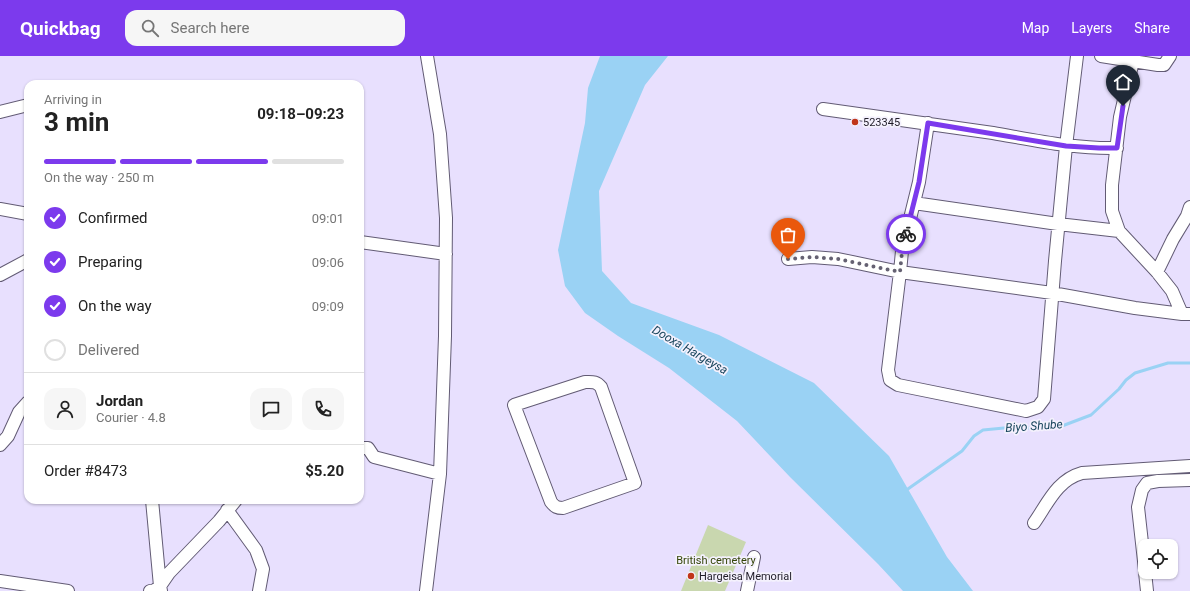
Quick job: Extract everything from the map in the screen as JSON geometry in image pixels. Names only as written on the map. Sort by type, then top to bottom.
[{"type":"street","points":[[426,591],[440,474],[445,336],[446,254],[446,218],[440,134],[427,56]]},
{"type":"street","points":[[928,123],[919,182],[902,252],[888,370],[890,380],[898,385],[1026,411],[1038,407],[1044,399],[1058,224],[1077,56]]},
{"type":"street","points":[[1101,56],[1158,65],[1164,65],[1170,56]]},
{"type":"street","points":[[1133,61],[1120,117],[1112,185],[1112,211],[1119,231],[1157,272],[1172,291],[1186,314]]},
{"type":"street","points":[[0,112],[24,106]]},
{"type":"street","points":[[824,110],[928,123],[1066,146],[1117,148]]},
{"type":"street","points":[[914,204],[1119,231]]},
{"type":"street","points":[[1157,272],[1173,239],[1187,216],[1190,207]]},
{"type":"street","points":[[0,209],[24,213]]},
{"type":"street","points":[[364,243],[446,254]]},
{"type":"street","points":[[788,259],[812,257],[838,259],[900,272],[1052,293],[1135,308],[1186,314]]},
{"type":"street","points":[[0,275],[24,262]]},
{"type":"street","points":[[585,382],[598,383],[601,387],[636,483],[564,508],[555,507],[551,502],[514,405],[585,382]]},
{"type":"street","points":[[0,445],[8,436],[19,412],[24,406]]},
{"type":"street","points":[[364,448],[368,448],[374,457],[440,474]]},
{"type":"street","points":[[1034,523],[1060,485],[1072,476],[1082,473],[1190,466]]},
{"type":"street","points":[[1142,539],[1138,507],[1142,490],[1147,483],[1158,481],[1190,480]]},
{"type":"street","points":[[152,504],[157,589]]},
{"type":"street","points":[[157,589],[169,572],[219,522],[232,504]]},
{"type":"street","points":[[227,510],[256,550],[263,569],[259,591]]},
{"type":"street","points":[[747,591],[754,557]]},
{"type":"street","points":[[1146,579],[1147,591]]},
{"type":"street","points":[[0,581],[68,591]]},
{"type":"green space","name":"British cemetery","points":[[708,525],[746,542],[725,591],[681,591]]},
{"type":"water","name":"Dooxa Hargeysa","points":[[600,56],[668,56],[645,85],[599,191],[602,271],[631,303],[719,335],[814,383],[889,456],[947,557],[973,591],[903,591],[878,564],[790,477],[737,421],[669,368],[585,313],[565,286],[558,250],[585,123],[588,88]]},
{"type":"waterway","name":"Biyo Shube","points":[[905,491],[962,451],[974,436],[983,430],[1062,426],[1091,415],[1135,373],[1168,363],[1190,363]]},
{"type":"way so far","points":[[788,259],[812,257],[838,259],[900,272],[906,234]]},
{"type":"place","name":"523345","points":[[855,122]]},
{"type":"place","name":"Hargeisa Memorial","points":[[691,576]]},
{"type":"route","points":[[906,234],[919,182],[928,123],[1066,146],[1117,148],[1120,117],[1123,106]]}]
